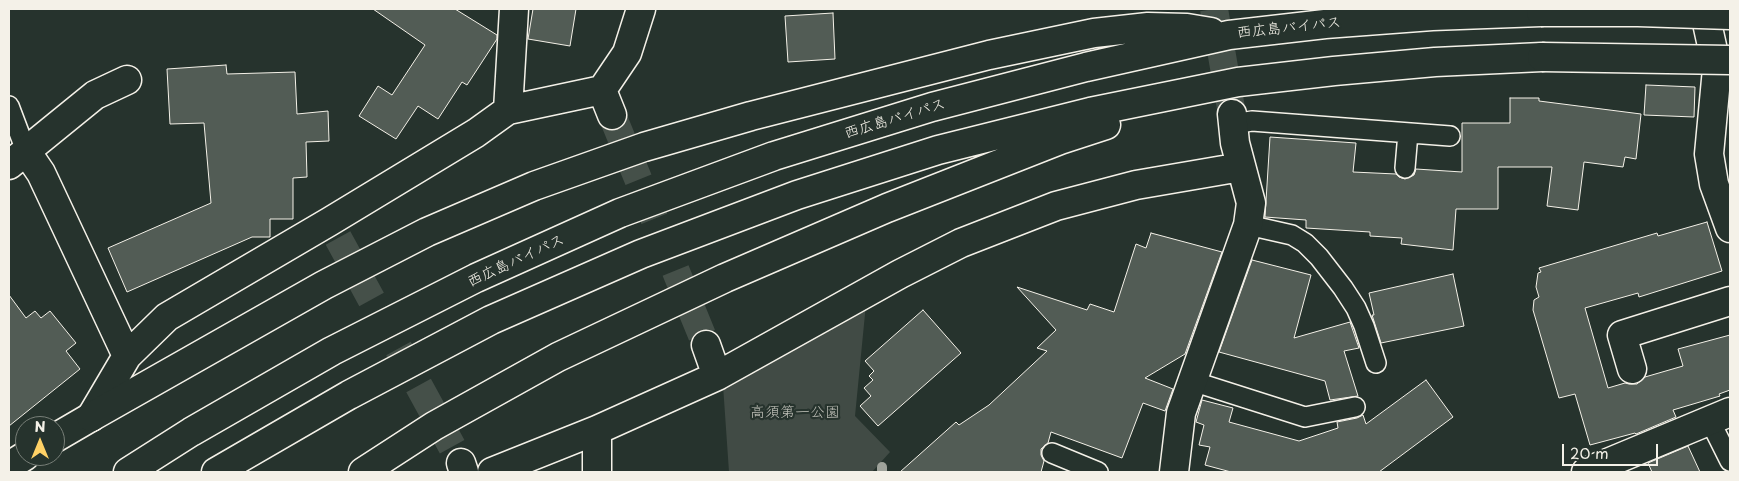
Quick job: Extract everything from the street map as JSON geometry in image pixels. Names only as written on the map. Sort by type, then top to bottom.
[{"type":"main road","points":[[508,110],[514,9]]},
{"type":"main road","points":[[91,417],[128,356],[166,317],[333,230],[508,110],[602,90],[627,53],[641,9]]},
{"type":"main road","points":[[1704,9],[1718,69],[1710,154],[1714,184],[1730,228]]},
{"type":"main road","name":"西広島バイパス","points":[[128,472],[191,432],[332,351],[476,278],[620,213],[774,156],[932,107],[1086,67],[1230,35],[1324,24],[1432,16],[1541,12],[1638,12],[1730,15]]},
{"type":"main road","points":[[65,432],[324,285],[427,232],[534,186],[644,147],[751,116],[989,55],[1094,33],[1148,27],[1187,28],[1230,35]]},
{"type":"main road","points":[[216,472],[349,395],[491,320],[650,250],[797,195],[938,150],[1090,112],[1238,82],[1334,71],[1435,62],[1542,58],[1730,60]]},
{"type":"main road","points":[[128,80],[95,96],[18,158],[41,173],[128,356]]},
{"type":"main road","points":[[363,472],[434,426],[558,357],[725,278],[887,208],[1060,140],[1238,82]]},
{"type":"main road","points":[[602,90],[612,115]]},
{"type":"main road","points":[[1174,472],[1181,413],[1248,224],[1251,203],[1235,143],[1232,119]]},
{"type":"main road","points":[[492,472],[597,430],[717,376],[875,288],[961,243],[1056,206],[1136,186],[1242,167]]},
{"type":"main road","points":[[1632,369],[1622,335],[1730,301]]},
{"type":"main road","points":[[706,345],[717,376]]},
{"type":"main road","points":[[1586,472],[1720,416]]},
{"type":"main road","points":[[597,430],[597,472]]},
{"type":"lane","points":[[9,106],[18,158]]},
{"type":"lane","points":[[1232,119],[1450,136]]},
{"type":"lane","points":[[1405,168],[1408,133]]},
{"type":"lane","points":[[1248,224],[1292,235],[1319,257],[1356,308],[1376,363]]},
{"type":"lane","points":[[1192,381],[1304,417],[1355,407]]},
{"type":"lane","points":[[1720,416],[1730,461]]},
{"type":"lane","points":[[1052,453],[1098,472]]},
{"type":"green space","name":"高須第一公園","points":[[866,304],[855,416],[890,452],[872,472],[729,472],[723,385]]},
{"type":"building","points":[[373,9],[455,9],[497,35],[497,39],[467,85],[462,82],[438,119],[418,106],[396,139],[359,116],[378,86],[392,95],[425,45]]},
{"type":"building","points":[[533,9],[576,9],[570,46],[528,39]]},
{"type":"building","points":[[833,13],[835,59],[788,62],[785,16]]},
{"type":"building","points":[[226,65],[227,74],[295,72],[297,114],[328,111],[329,141],[306,142],[307,177],[293,178],[293,219],[270,219],[270,237],[252,237],[127,292],[108,248],[211,203],[204,123],[170,124],[167,69]]},
{"type":"building","points":[[1646,85],[1695,87],[1694,117],[1644,115]]},
{"type":"building","points":[[1510,98],[1539,98],[1539,101],[1641,114],[1636,159],[1625,157],[1623,167],[1584,162],[1578,210],[1547,206],[1552,167],[1498,167],[1498,209],[1456,209],[1453,250],[1401,244],[1402,238],[1370,236],[1370,232],[1306,228],[1306,220],[1265,217],[1270,137],[1356,143],[1353,172],[1396,174],[1405,179],[1414,175],[1416,169],[1462,172],[1462,123],[1510,123]]},
{"type":"building","points":[[1707,222],[1722,271],[1639,297],[1638,293],[1585,308],[1608,388],[1625,383],[1637,384],[1645,377],[1683,366],[1678,349],[1730,335],[1730,390],[1719,394],[1720,396],[1673,410],[1676,417],[1636,434],[1590,445],[1575,394],[1559,398],[1533,310],[1534,300],[1539,297],[1536,287],[1538,273],[1541,272],[1539,268],[1657,233],[1658,236]]},
{"type":"building","points":[[1151,233],[1222,252],[1185,354],[1145,378],[1173,389],[1165,411],[1143,403],[1122,458],[1051,432],[1048,443],[1041,449],[1044,461],[1041,472],[900,472],[956,422],[959,425],[989,405],[1047,351],[1037,348],[1056,330],[1017,287],[1087,310],[1090,304],[1114,312],[1136,244],[1146,248]]},
{"type":"building","points":[[1252,260],[1311,275],[1294,338],[1350,322],[1359,348],[1344,351],[1358,396],[1330,400],[1325,381],[1219,352]]},
{"type":"building","points":[[1453,274],[1464,326],[1381,343],[1372,315],[1374,315],[1369,293]]},
{"type":"building","points":[[9,295],[26,318],[35,311],[41,318],[50,311],[76,343],[66,351],[80,369],[21,416],[15,416],[15,421],[9,426]]},
{"type":"building","points":[[923,310],[961,353],[878,426],[860,406],[871,396],[864,388],[873,380],[869,376],[874,371],[865,361]]},
{"type":"building","points":[[1426,380],[1453,417],[1379,472],[1231,472],[1205,465],[1210,447],[1199,445],[1204,425],[1196,422],[1202,400],[1233,408],[1229,422],[1299,441],[1338,428],[1337,422],[1363,415],[1366,424]]},
{"type":"building","points":[[1688,446],[1700,472],[1652,472],[1648,463]]},
{"type":"waterway","points":[[882,467],[882,472]]},
{"type":"tunnel","points":[[1214,9],[1232,114]]},
{"type":"tunnel","points":[[612,115],[706,345]]},
{"type":"tunnel","points":[[338,238],[461,463]]}]
